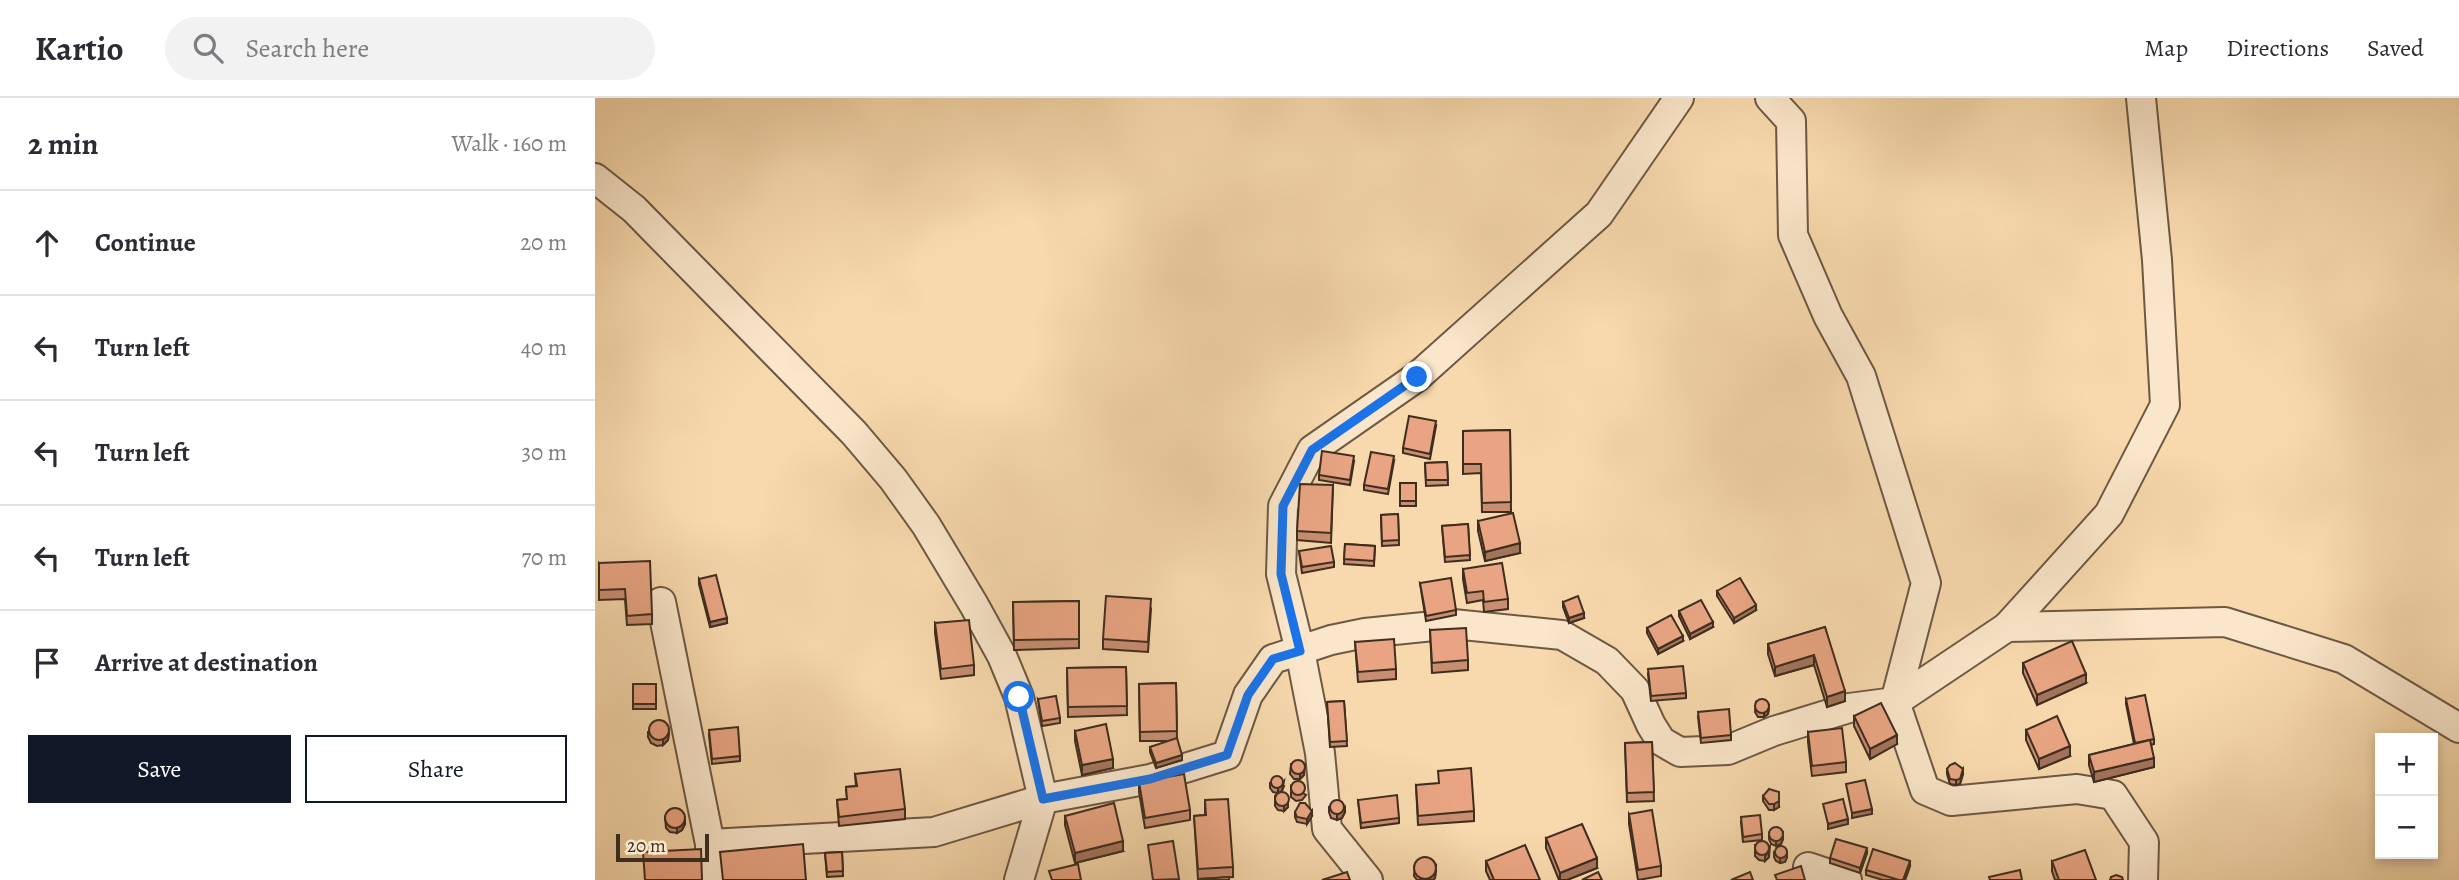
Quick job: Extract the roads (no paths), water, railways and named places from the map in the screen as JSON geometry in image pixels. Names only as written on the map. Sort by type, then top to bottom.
[{"type":"street","points":[[1368,880],[1327,829],[1320,752],[1281,574],[1283,506],[1312,450],[1417,377],[1599,214],[1679,98]]},
{"type":"street","points":[[1770,98],[1791,121],[1793,235],[1828,316],[1861,376],[1926,583],[1895,702],[1925,790],[1951,801],[2077,789],[2113,795],[2144,842],[2143,880]]},
{"type":"street","points":[[710,844],[934,832],[1043,799],[1150,779],[1227,755],[1248,695],[1273,659],[1331,640],[1365,633],[1453,624],[1562,635],[1607,660],[1635,690],[1661,741],[1681,752],[1728,750],[1774,731],[1849,708],[1895,702],[2007,627],[2109,514],[2165,405],[2157,260],[2141,98]]},
{"type":"street","points":[[595,178],[634,209],[854,433],[926,525],[1002,656],[1019,697],[1043,799],[1019,880]]},
{"type":"street","points":[[661,601],[710,844],[712,880]]},
{"type":"street","points":[[2007,627],[2225,622],[2344,660],[2459,728]]},
{"type":"street","points":[[1808,867],[1847,880]]}]
